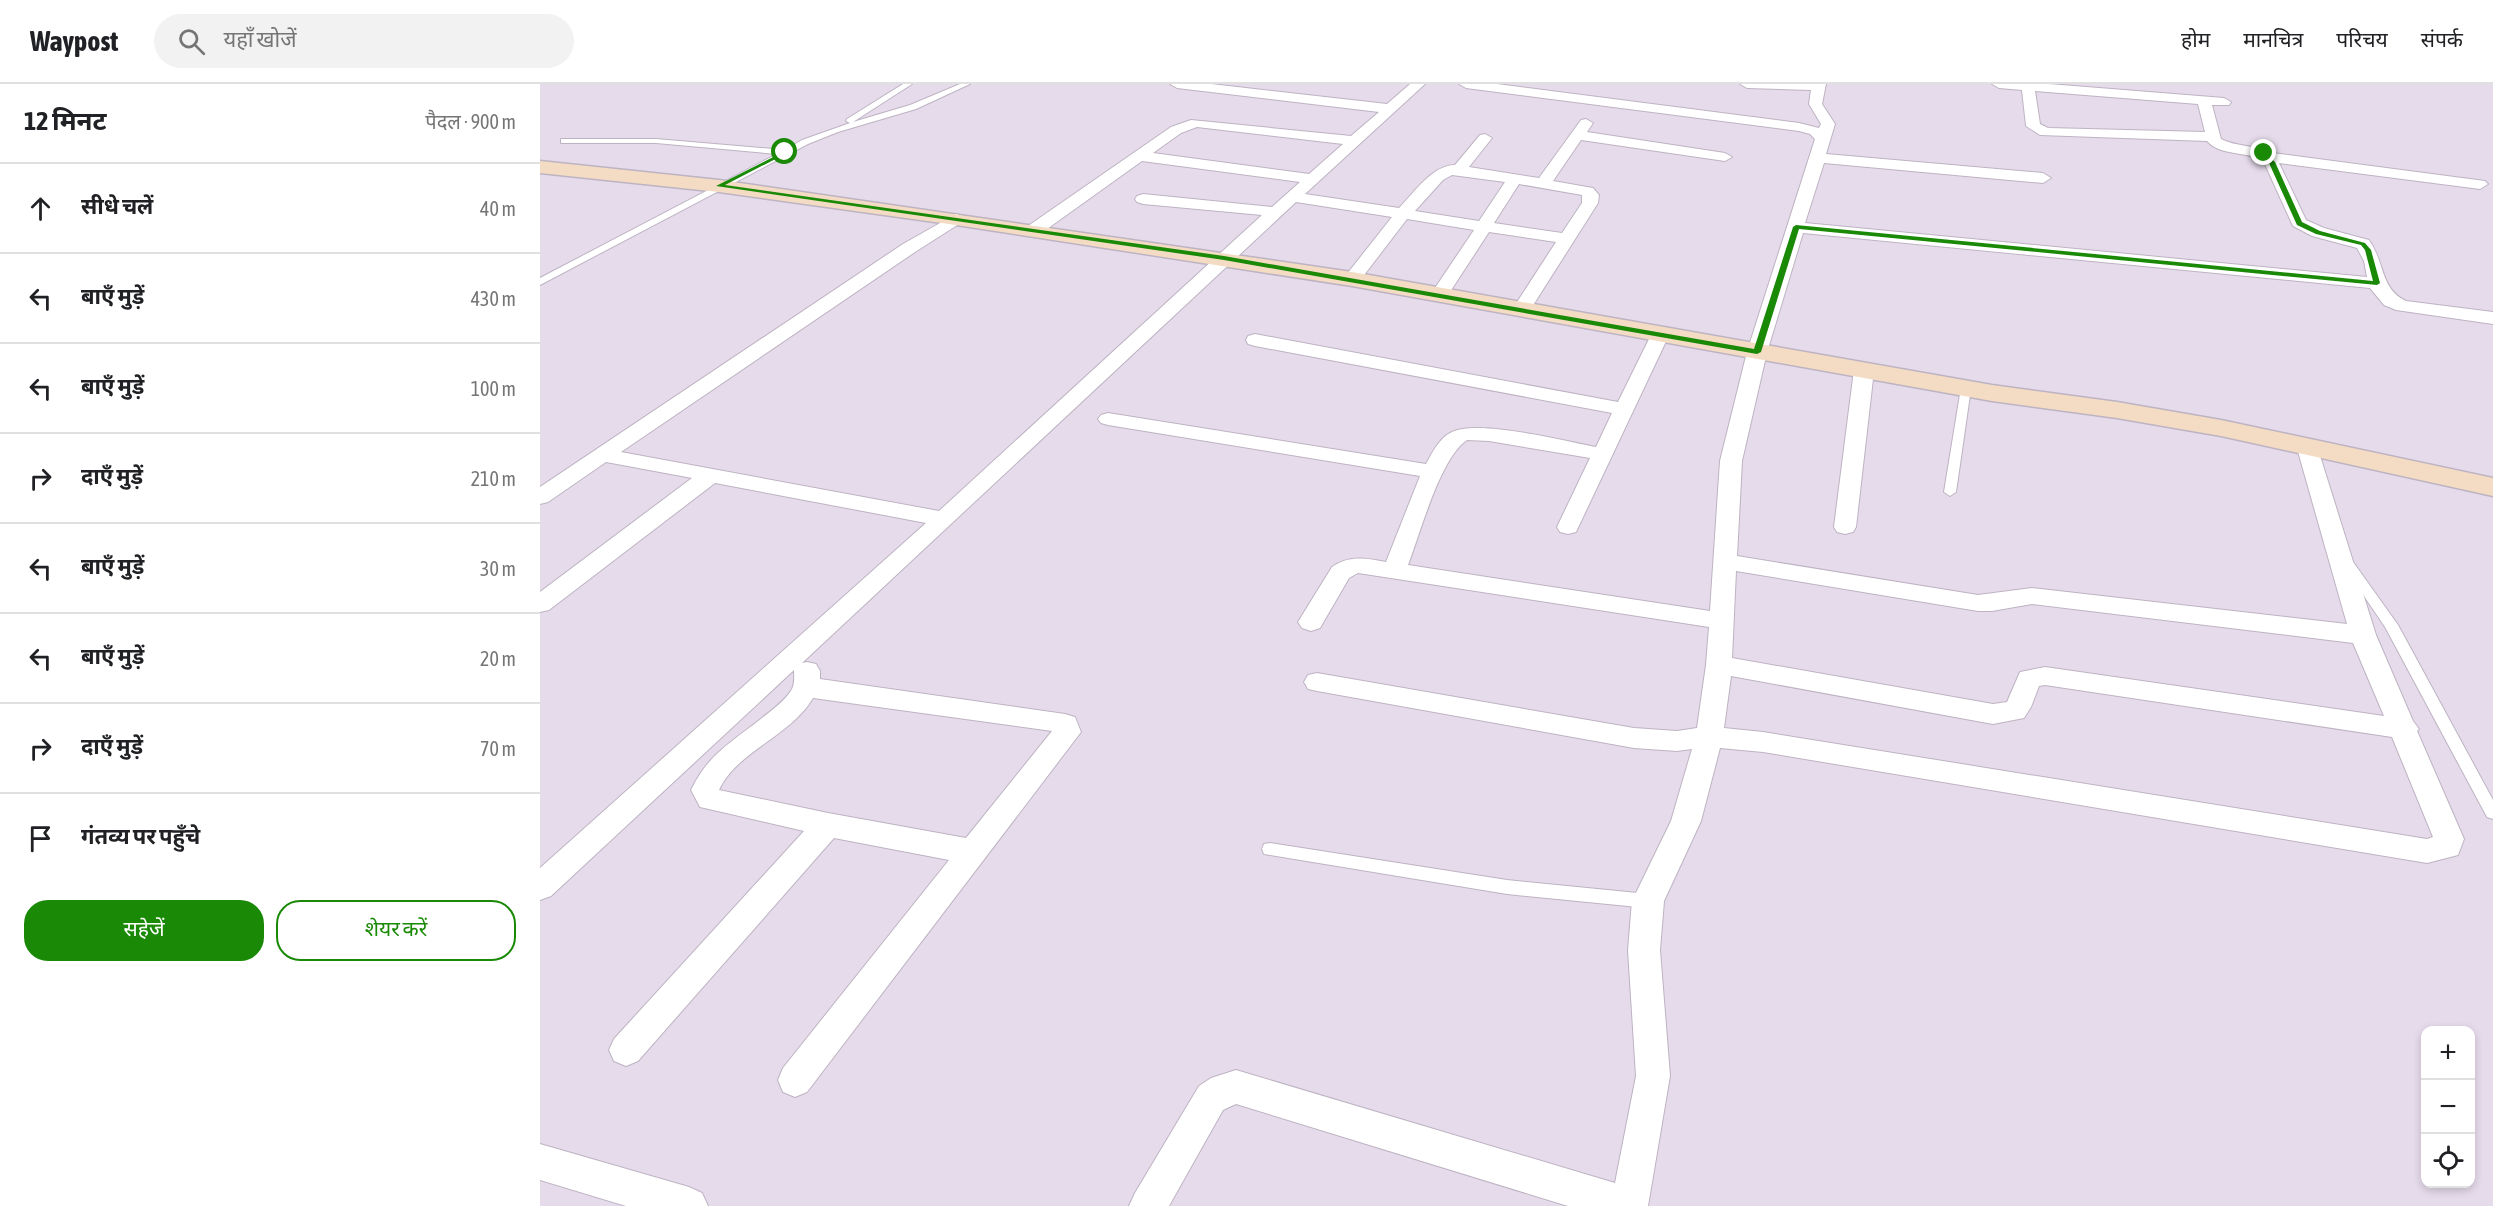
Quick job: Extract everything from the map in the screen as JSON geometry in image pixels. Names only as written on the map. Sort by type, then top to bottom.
[{"type":"street","points":[[1178,84],[1391,109]]},
{"type":"street","points":[[540,887],[945,519],[1224,258],[1418,84]]},
{"type":"street","points":[[1466,84],[1798,127],[1815,131],[1822,138]]},
{"type":"street","points":[[1148,1206],[1211,1098],[1223,1090],[1236,1087],[1629,1206],[1653,1076],[1644,950],[1648,901],[1686,820],[1709,737],[1719,665],[1731,461],[1757,352],[1828,124],[1826,117],[1815,106],[1814,100],[1818,85],[1747,84]]},
{"type":"street","points":[[1999,84],[2139,90],[2204,101],[2224,102]]},
{"type":"street","points":[[2028,86],[2033,126],[2045,132],[2213,137]]},
{"type":"street","points":[[1543,183],[1601,101]]},
{"type":"street","points":[[2204,101],[2214,141],[2223,146],[2258,151],[2269,157],[2480,184]]},
{"type":"street","points":[[1666,148],[1688,113]]},
{"type":"street","points":[[1034,230],[1176,130],[1196,123],[1208,122],[1356,141]]},
{"type":"street","points":[[1577,135],[1725,157]]},
{"type":"street","points":[[1460,170],[1485,138]]},
{"type":"street","points":[[1140,156],[1313,179]]},
{"type":"street","points":[[2269,157],[2299,224],[2318,232],[2363,244],[2368,250],[2377,283],[2384,297],[2402,306],[2493,318]]},
{"type":"street","points":[[1818,158],[2043,178]]},
{"type":"street","points":[[540,167],[719,186],[1224,258],[1440,294],[1966,388],[2221,428],[2493,487]]},
{"type":"street","points":[[1352,279],[1404,213],[1443,172],[1460,170],[1514,180],[1580,188],[1591,195],[1590,203],[1521,310]]},
{"type":"street","points":[[1440,294],[1514,180]]},
{"type":"street","points":[[1293,198],[1486,225],[1567,239]]},
{"type":"street","points":[[1143,199],[1276,212]]},
{"type":"street","points":[[540,497],[956,219]]},
{"type":"street","points":[[1796,227],[2377,283]]},
{"type":"street","points":[[1568,527],[1660,335]]},
{"type":"street","points":[[1255,340],[1624,409]]},
{"type":"street","points":[[1845,526],[1864,370]]},
{"type":"street","points":[[1108,419],[1433,472]]},
{"type":"street","points":[[1394,571],[1433,472],[1449,443],[1458,436],[1473,434],[1602,454]]},
{"type":"street","points":[[1317,682],[1634,738],[1677,741],[1709,737],[1763,742],[2427,851],[2440,849],[2447,846],[2449,839],[2405,729],[2363,635],[2308,448]]},
{"type":"street","points":[[602,455],[945,519]]},
{"type":"street","points":[[540,604],[711,475]]},
{"type":"street","points":[[1725,562],[1986,603],[2032,596],[2363,635]]},
{"type":"street","points":[[1311,622],[1344,569],[1358,565],[1722,621]]},
{"type":"street","points":[[793,658],[805,668],[808,674],[806,687],[789,710],[716,770],[706,784],[705,790],[710,799],[828,825],[974,852]]},
{"type":"street","points":[[1719,665],[1993,714],[2014,711],[2018,707],[2029,679],[2045,676],[2405,729]]},
{"type":"street","points":[[795,1080],[1067,732],[1065,724],[806,687]]},
{"type":"street","points":[[626,1050],[828,825]]},
{"type":"street","points":[[540,1162],[689,1206]]},
{"type":"lane","points":[[835,130],[908,84]]},
{"type":"lane","points":[[540,282],[785,152],[835,130],[913,107],[966,84]]},
{"type":"lane","points":[[564,141],[656,141],[785,152]]},
{"type":"lane","points":[[1950,492],[1966,388]]},
{"type":"lane","points":[[2337,549],[2378,603],[2391,625],[2492,813]]},
{"type":"lane","points":[[1270,849],[1507,887],[1648,901]]},
{"type":"route","points":[[785,152],[719,186],[1224,258],[1757,352],[1796,227],[2377,283],[2368,250],[2363,244],[2318,232],[2299,224],[2272,162],[2264,153]]}]
